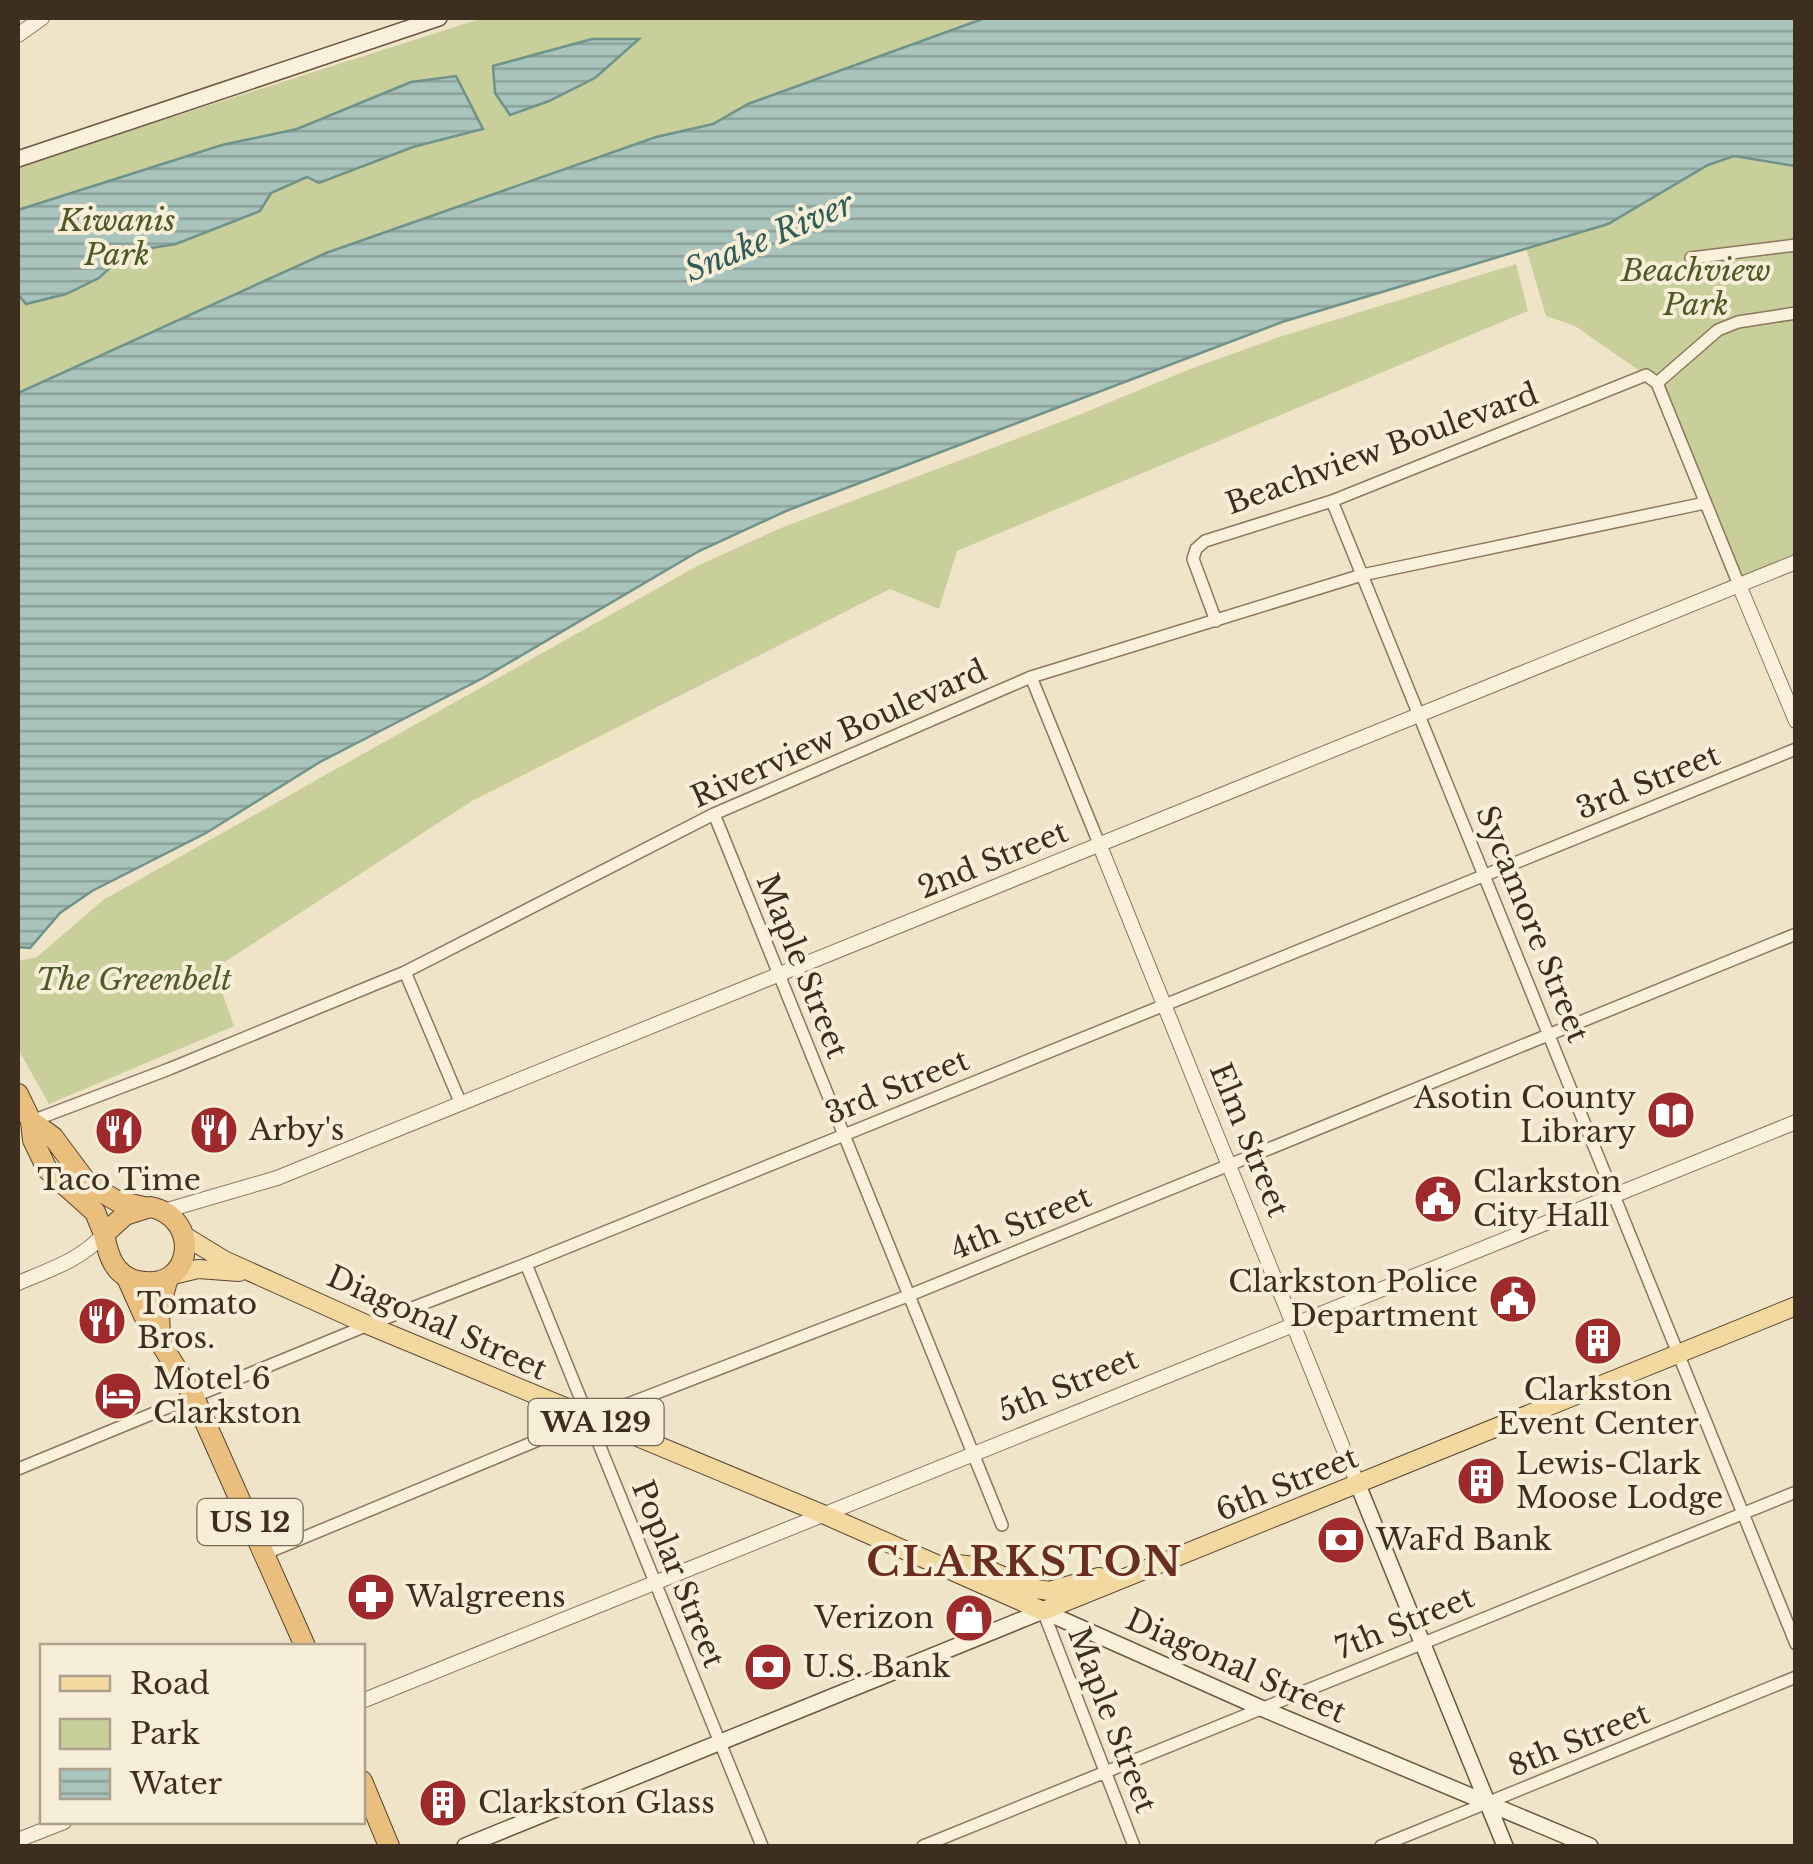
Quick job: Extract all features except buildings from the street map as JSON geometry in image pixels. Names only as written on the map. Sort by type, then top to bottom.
[{"type":"highway","name":"US 12","points":[[18,1094],[47,1169],[95,1212],[145,1318],[194,1398],[304,1644]]},
{"type":"highway","name":"US 12","points":[[31,1121],[53,1137],[88,1184],[116,1201],[154,1209],[182,1232]]},
{"type":"highway","points":[[104,1234],[125,1214],[154,1209]]},
{"type":"highway","points":[[160,1341],[159,1310],[170,1278],[184,1254],[182,1232]]},
{"type":"highway","points":[[120,1271],[148,1283],[170,1278]]},
{"type":"highway","points":[[365,1788],[389,1846]]},
{"type":"main road","points":[[18,159],[440,18]]},
{"type":"main road","name":"Diagonal Street","points":[[182,1232],[224,1260],[368,1324],[825,1515],[1261,1708],[1590,1846]]},
{"type":"main road","name":"Diagonal Street","points":[[170,1278],[198,1269],[255,1274]]},
{"type":"main road","name":"6th Street","points":[[465,1846],[1796,1306]]},
{"type":"main road","name":"Elm Street","points":[[1358,1485],[1505,1846]]},
{"type":"main road","name":"WA 129","points":[[930,1561],[982,1567],[1031,1588],[1049,1591],[1099,1577],[1114,1583]]},
{"type":"street","points":[[18,35],[42,18]]},
{"type":"street","points":[[1691,258],[1796,245]]},
{"type":"street","points":[[1796,312],[1738,322],[1718,330],[1657,383],[1796,721]]},
{"type":"street","name":"Beachview Boulevard","points":[[1216,621],[1193,559],[1204,541],[1332,501],[1646,375],[1657,383]]},
{"type":"street","name":"Sycamore Street","points":[[1332,501],[1796,1644]]},
{"type":"street","name":"Riverview Boulevard","points":[[31,1121],[405,972],[714,814],[1031,677],[1362,574],[1705,503]]},
{"type":"street","name":"2nd Street","points":[[154,1209],[262,1184],[1796,562]]},
{"type":"street","name":"Elm Street","points":[[1031,677],[1358,1485]]},
{"type":"street","name":"3rd Street","points":[[18,1470],[368,1324],[844,1136],[1796,749]]},
{"type":"street","name":"Maple Street","points":[[714,814],[1002,1525]]},
{"type":"street","name":"4th Street","points":[[264,1554],[589,1419],[910,1295],[1796,934]]},
{"type":"street","points":[[405,972],[460,1104]]},
{"type":"street","name":"5th Street","points":[[365,1701],[1796,1122]]},
{"type":"street","points":[[182,1232],[207,1198]]},
{"type":"street","points":[[18,1283],[66,1263],[104,1234]]},
{"type":"street","points":[[66,1263],[120,1271]]},
{"type":"street","name":"Poplar Street","points":[[526,1264],[762,1846]]},
{"type":"street","name":"7th Street","points":[[924,1846],[1796,1492]]},
{"type":"street","name":"Maple Street","points":[[1044,1611],[1134,1846]]},
{"type":"street","name":"8th Street","points":[[1381,1846],[1796,1678]]},
{"type":"street","points":[[18,1840],[59,1824]]},
{"type":"green space","name":"Kiwanis Park","points":[[483,18],[985,18],[748,104],[713,124],[326,253],[18,393],[18,166]]},
{"type":"green space","name":"Beachview Park","points":[[1734,156],[1795,166],[1795,562],[1739,585],[1657,383],[1575,326],[1546,316],[1526,248],[1608,223],[1708,165]]},
{"type":"green space","name":"The Greenbelt","points":[[1516,264],[1528,311],[957,551],[939,609],[890,589],[472,801],[214,969],[234,1026],[49,1104],[18,1049],[18,961],[37,957],[103,900],[699,565],[781,528],[1185,371],[1276,338]]},
{"type":"water","name":"Snake River","points":[[985,18],[1795,18],[1795,166],[1734,156],[1708,165],[1608,224],[1282,322],[786,511],[699,551],[483,678],[320,762],[206,833],[92,891],[60,913],[30,948],[18,947],[18,393],[326,253],[656,137],[713,124],[748,104]]},
{"type":"water","points":[[592,39],[639,39],[595,78],[510,115],[495,93],[493,66]]},
{"type":"water","points":[[456,76],[483,129],[413,147],[319,183],[307,177],[271,193],[260,211],[176,244],[127,252],[99,278],[66,294],[26,304],[18,294],[18,210],[222,145],[297,129],[411,82]]},
{"type":"place","name":"Asotin County Library","points":[[1671,1115]]},
{"type":"place","name":"Arby's","points":[[214,1130]]},
{"type":"place","name":"Taco Time","points":[[119,1131]]},
{"type":"place","name":"Clarkston City Hall","points":[[1438,1199]]},
{"type":"place","name":"Clarkston Police Department","points":[[1513,1299]]},
{"type":"place","name":"Tomato Bros.","points":[[102,1321]]},
{"type":"place","name":"Clarkston Event Center","points":[[1598,1341]]},
{"type":"place","name":"Motel 6 Clarkston","points":[[118,1396]]},
{"type":"place","name":"Lewis-Clark Moose Lodge","points":[[1481,1481]]},
{"type":"place","name":"WaFd Bank","points":[[1341,1540]]},
{"type":"place","name":"Walgreens","points":[[371,1597]]},
{"type":"place","name":"Verizon","points":[[969,1618]]},
{"type":"place","name":"U.S. Bank","points":[[768,1667]]},
{"type":"place","name":"Clarkston Glass","points":[[443,1803]]},
{"type":"district","name":"CLARKSTON","points":[[1025,1562]]}]
